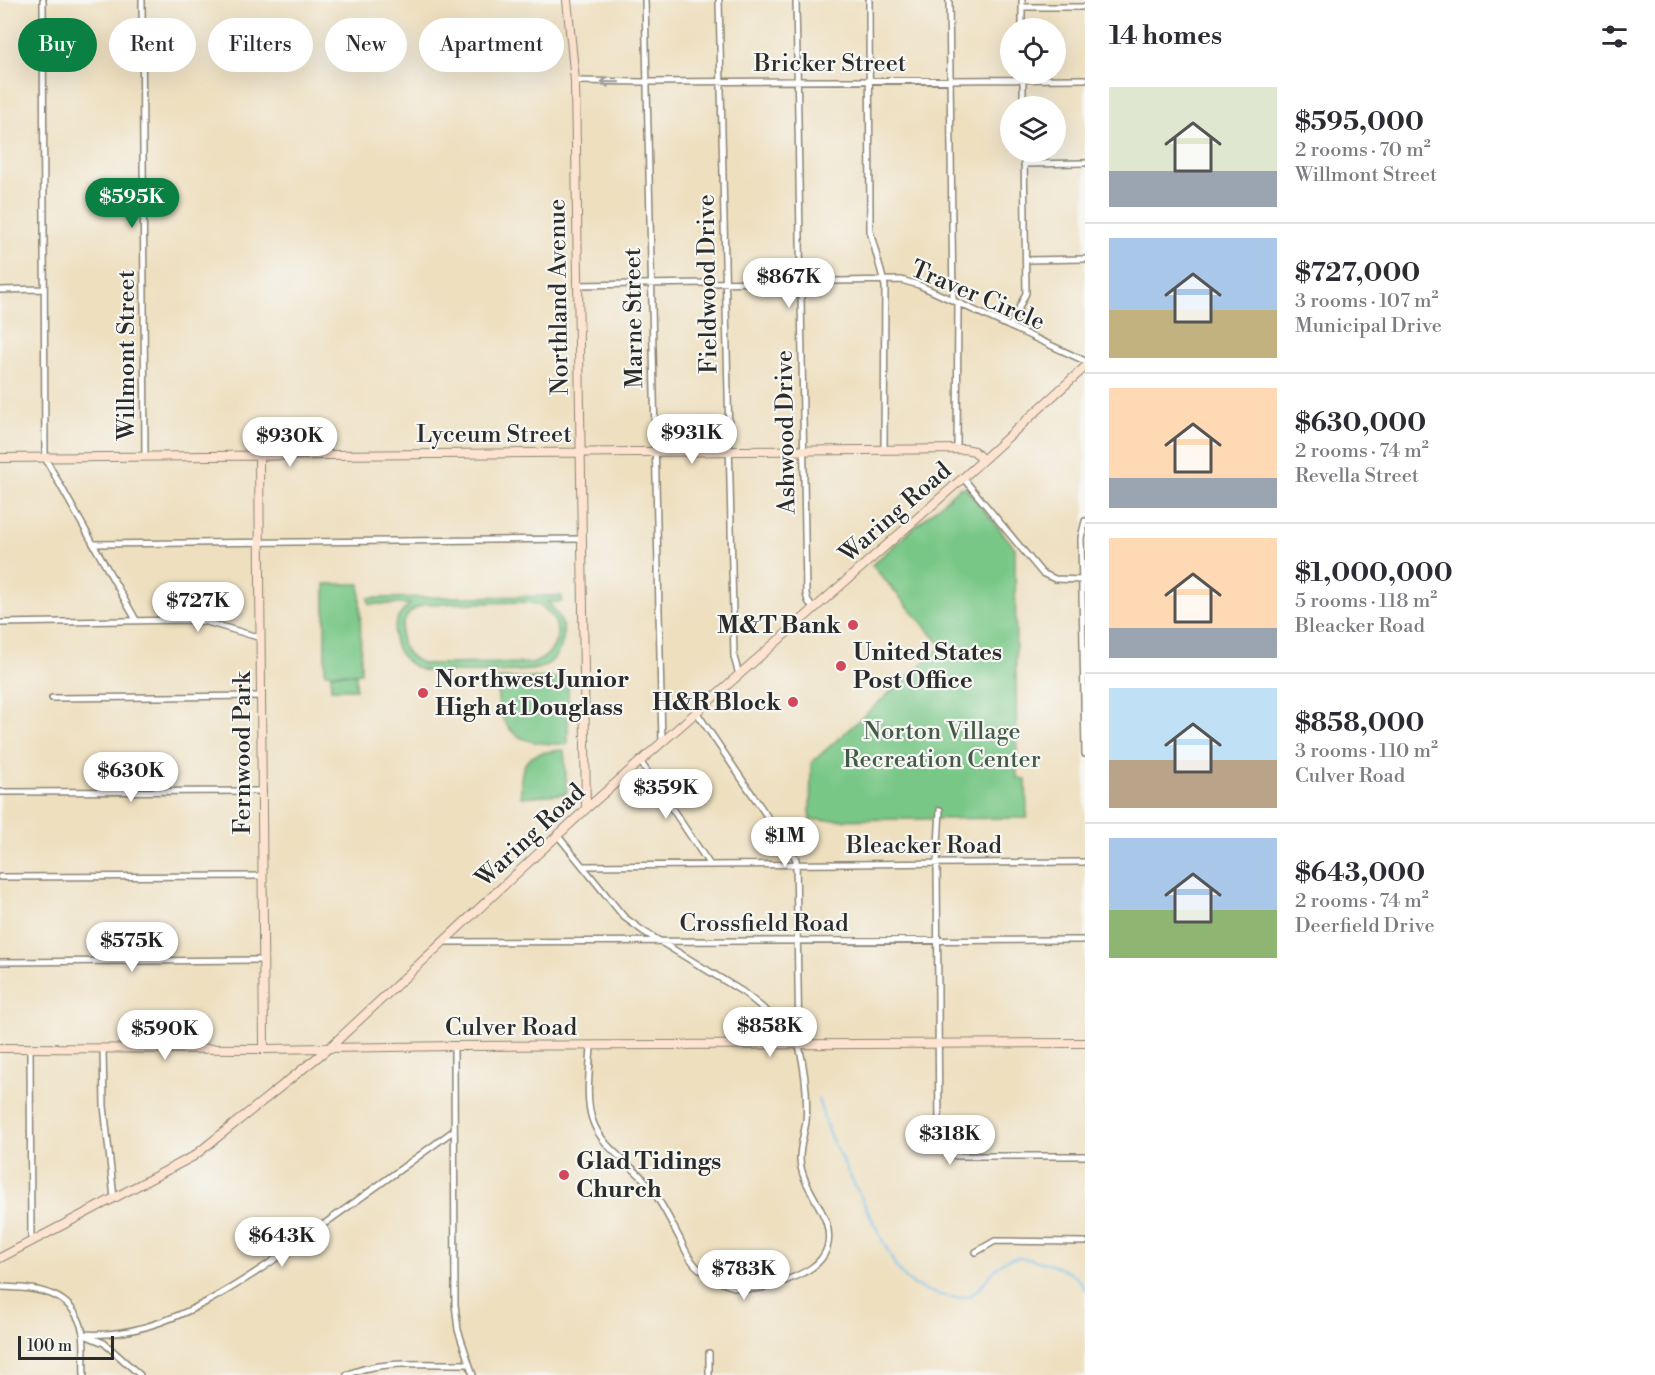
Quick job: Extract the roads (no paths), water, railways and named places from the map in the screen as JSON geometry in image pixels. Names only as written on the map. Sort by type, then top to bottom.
[{"type":"street","points":[[43,0],[45,458],[136,621]]},
{"type":"street","name":"Willmont Street","points":[[142,0],[145,457]]},
{"type":"street","name":"Northland Avenue","points":[[567,0],[575,81],[576,285],[586,809]]},
{"type":"street","name":"Marne Street","points":[[645,0],[662,743]]},
{"type":"street","name":"Fieldwood Drive","points":[[719,0],[734,657],[739,675]]},
{"type":"street","name":"Ashwood Drive","points":[[796,0],[806,594],[808,603],[813,609]]},
{"type":"street","name":"Traver Circle","points":[[869,0],[870,231],[884,280],[910,282],[1085,361]]},
{"type":"street","points":[[949,0],[957,449]]},
{"type":"street","points":[[1022,0],[1022,18]]},
{"type":"street","points":[[1022,7],[1085,7]]},
{"type":"street","name":"Bricker Street","points":[[575,81],[869,81],[1000,77]]},
{"type":"street","name":"Bricker Street","points":[[1066,78],[1085,79]]},
{"type":"street","points":[[1010,327],[1026,293],[1025,164],[1085,163]]},
{"type":"street","points":[[1026,260],[1085,259]]},
{"type":"street","points":[[576,285],[884,280],[884,450]]},
{"type":"street","points":[[0,290],[44,289]]},
{"type":"street","name":"Waring Road","points":[[329,1048],[586,809],[984,460],[1085,367]]},
{"type":"street","name":"Lyceum Street","points":[[0,458],[957,449],[974,451],[984,460]]},
{"type":"street","name":"Fernwood Park","points":[[259,456],[264,1049]]},
{"type":"street","points":[[963,478],[1042,573],[1055,579],[1081,580]]},
{"type":"street","points":[[1085,521],[1080,538],[1085,754]]},
{"type":"street","points":[[93,544],[582,539]]},
{"type":"street","points":[[0,623],[185,620],[207,622],[261,638]]},
{"type":"street","points":[[52,698],[262,696]]},
{"type":"street","points":[[591,1046],[590,1108],[592,1121],[611,1149],[639,1173],[658,1197],[695,1265],[716,1280],[738,1289],[747,1290],[772,1286],[805,1272],[820,1261],[829,1237],[827,1224],[801,1170],[800,1159],[806,1102],[804,1064],[799,1046],[796,859],[697,713]]},
{"type":"street","points":[[640,761],[710,865]]},
{"type":"street","points":[[0,792],[263,791]]},
{"type":"street","points":[[940,810],[937,863],[939,1137],[941,1146],[945,1152],[957,1156],[1085,1156]]},
{"type":"street","points":[[558,836],[624,917],[660,942],[743,992],[778,1021],[799,1028]]},
{"type":"street","name":"Bleacker Road","points":[[584,866],[1085,862]]},
{"type":"street","points":[[0,877],[263,876]]},
{"type":"street","name":"Crossfield Road","points":[[443,942],[1085,940]]},
{"type":"street","points":[[0,962],[263,960]]},
{"type":"street","name":"Culver Road","points":[[0,1048],[264,1049],[1085,1043]]},
{"type":"street","points":[[454,1046],[454,1304],[458,1330],[473,1375]]},
{"type":"street","points":[[30,1048],[31,1241]]},
{"type":"street","points":[[103,1048],[104,1106],[114,1198]]},
{"type":"street","points":[[0,1258],[194,1156],[329,1048]]},
{"type":"street","points":[[83,1334],[108,1335],[135,1329],[191,1309],[214,1298],[261,1270],[453,1131]]},
{"type":"street","points":[[976,1252],[995,1241],[1085,1242]]},
{"type":"street","points":[[0,1287],[39,1289],[56,1296],[70,1309],[83,1334],[84,1375]]},
{"type":"street","points":[[83,1334],[104,1343],[140,1375]]},
{"type":"street","points":[[709,1353],[709,1375]]},
{"type":"street","points":[[347,1375],[364,1369],[385,1366],[468,1364]]},
{"type":"waterway","points":[[818,1099],[829,1134],[896,1267],[911,1283],[949,1297],[967,1296],[974,1293],[1006,1260],[1021,1258],[1050,1264],[1067,1271],[1085,1289]]},
{"type":"place","name":"M&T Bank","points":[[853,625]]},
{"type":"place","name":"United States Post Office","points":[[841,666]]},
{"type":"place","name":"Northwest Junior High at Douglass","points":[[423,693]]},
{"type":"place","name":"H&R Block","points":[[793,702]]},
{"type":"place","name":"Glad Tidings Church","points":[[564,1175]]},
{"type":"park label","name":"Norton Village Recreation Center","points":[[942,745]]}]
